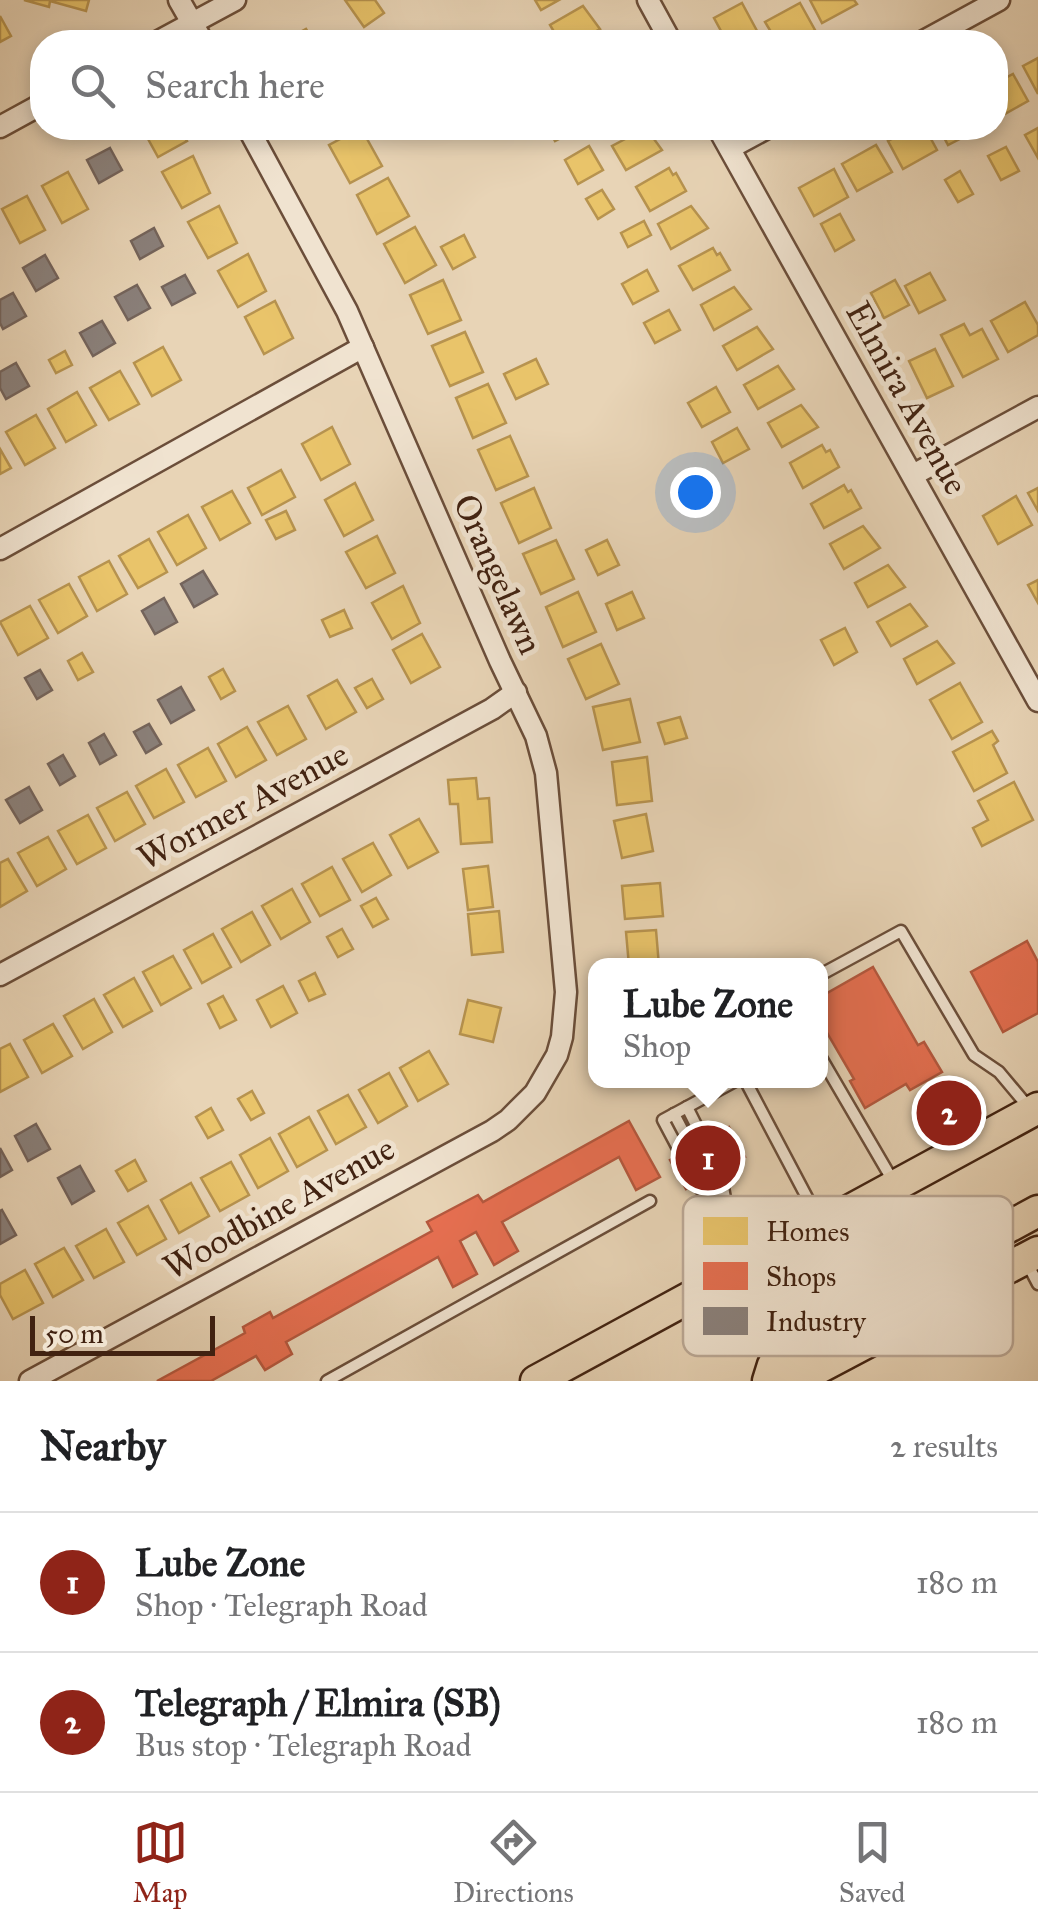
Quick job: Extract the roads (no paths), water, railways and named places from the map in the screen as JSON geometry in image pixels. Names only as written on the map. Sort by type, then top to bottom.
[{"type":"main road","points":[[877,1196],[1035,1110]]},
{"type":"main road","points":[[1013,1225],[1038,1211]]},
{"type":"main road","points":[[536,1381],[683,1301]]},
{"type":"main road","points":[[579,1381],[603,1345]]},
{"type":"main road","points":[[768,1381],[774,1365],[786,1356]]},
{"type":"main road","points":[[794,1381],[846,1356]]},
{"type":"street","points":[[179,0],[196,30]]},
{"type":"street","points":[[201,30],[236,0]]},
{"type":"street","points":[[648,0],[664,30]]},
{"type":"street","points":[[944,30],[999,0]]},
{"type":"street","points":[[0,127],[30,111]]},
{"type":"street","name":"Orangelawn","points":[[255,140],[348,311],[536,736],[546,773],[566,992],[562,1036],[546,1077]]},
{"type":"street","name":"Elmira Avenue","points":[[725,140],[1038,701]]},
{"type":"street","points":[[730,148],[745,140]]},
{"type":"street","points":[[0,549],[364,347]]},
{"type":"street","points":[[913,475],[1038,407]]},
{"type":"street","name":"Wormer Avenue","points":[[0,975],[492,709],[516,692]]},
{"type":"street","name":"Woodbine Avenue","points":[[30,1381],[492,1130],[522,1108],[546,1077]]},
{"type":"lane","points":[[828,970],[901,931],[974,1055],[999,1072],[1035,1110]]},
{"type":"lane","points":[[828,1070],[896,1186]]},
{"type":"lane","points":[[686,1151],[663,1120],[723,1088]]},
{"type":"lane","points":[[749,1088],[807,1196]]},
{"type":"lane","points":[[687,1108],[704,1141]]},
{"type":"lane","points":[[720,1171],[725,1196]]},
{"type":"lane","points":[[702,1181],[712,1196]]},
{"type":"lane","points":[[327,1381],[650,1201]]},
{"type":"place","name":"Telegraph / Elmira (SB)","points":[[949,1113]]},
{"type":"place","name":"Lube Zone","points":[[708,1158]]}]
